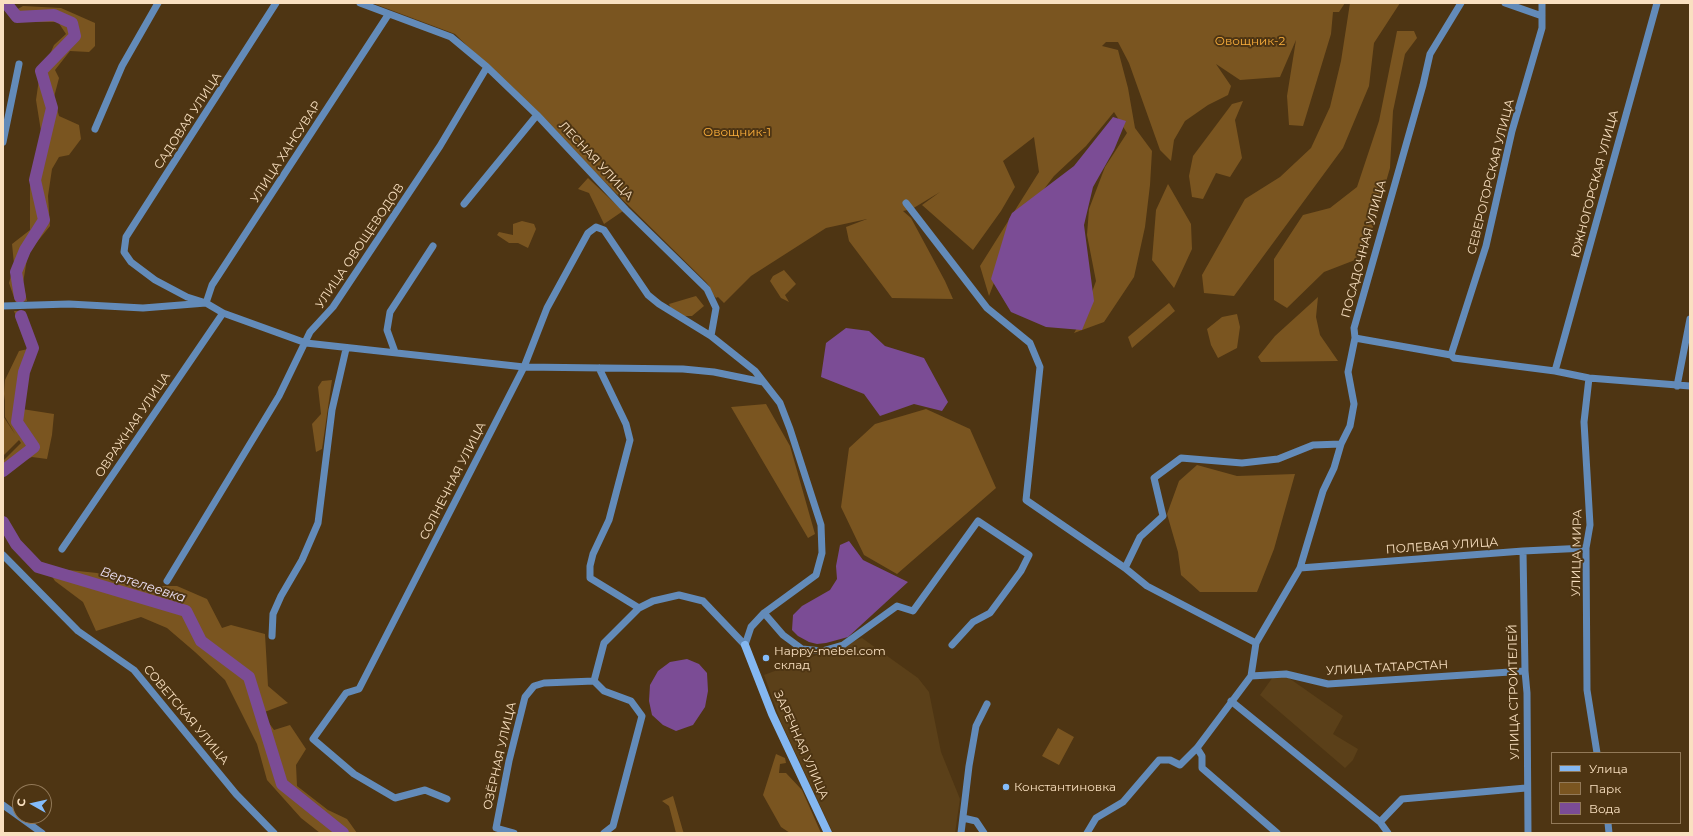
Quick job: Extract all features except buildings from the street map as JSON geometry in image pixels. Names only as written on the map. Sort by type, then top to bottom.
[{"type":"street","points":[[94,129],[122,66],[158,3]]},
{"type":"street","name":"САДОВАЯ УЛИЦА","points":[[206,303],[187,297],[155,280],[131,262],[124,252],[126,238],[276,3]]},
{"type":"street","name":"ЛЕСНАЯ УЛИЦА","points":[[360,3],[451,38],[487,67],[536,115],[626,210],[707,289],[716,308],[711,336]]},
{"type":"street","name":"ПОСАДОЧНАЯ УЛИЦА","points":[[1089,833],[1096,818],[1123,802],[1159,760],[1170,760],[1180,765],[1197,748],[1251,676],[1256,644],[1300,568],[1323,491],[1334,468],[1341,444],[1350,426],[1354,404],[1348,372],[1355,338],[1354,328],[1358,306],[1423,85],[1430,54],[1461,3]]},
{"type":"street","points":[[1506,3],[1542,16]]},
{"type":"street","name":"СЕВЕРОГОРСКАЯ УЛИЦА","points":[[1451,355],[1486,246],[1512,131],[1542,28],[1542,3]]},
{"type":"street","name":"ЮЖНОГОРСКАЯ УЛИЦА","points":[[1555,371],[1657,3]]},
{"type":"street","name":"УЛИЦА ХАНСУВАР","points":[[206,303],[212,285],[388,15]]},
{"type":"street","points":[[3,142],[19,64]]},
{"type":"street","name":"УЛИЦА ОВОЩЕВОДОВ","points":[[167,581],[278,396],[306,343],[310,332],[333,307],[440,146],[487,67]]},
{"type":"street","points":[[464,204],[536,115]]},
{"type":"street","points":[[906,203],[987,308],[1030,343],[1040,367],[1026,500],[1125,568],[1147,586],[1256,644]]},
{"type":"street","name":"СОЛНЕЧНАЯ УЛИЦА","points":[[447,799],[425,790],[395,798],[354,774],[313,739],[346,693],[359,688],[524,367],[547,308],[588,233],[596,227],[604,230],[648,295],[659,304],[711,336]]},
{"type":"street","points":[[395,352],[387,330],[390,312],[433,246]]},
{"type":"street","points":[[3,306],[69,304],[144,308],[206,303],[223,313],[306,343],[346,349],[395,352],[524,367],[691,370],[714,372],[763,382]]},
{"type":"street","name":"ОВРАЖНАЯ УЛИЦА","points":[[62,549],[223,313]]},
{"type":"street","points":[[1677,386],[1690,319]]},
{"type":"street","points":[[604,833],[613,826],[642,716],[631,701],[604,692],[594,681],[604,643],[639,608],[654,601],[679,595],[702,601],[745,645],[751,627],[764,613],[816,575],[822,553],[821,525],[780,403],[756,372],[711,336]]},
{"type":"street","points":[[1355,338],[1451,355],[1454,358],[1555,371],[1589,378],[1690,386]]},
{"type":"street","points":[[272,636],[274,614],[281,596],[302,560],[318,523],[332,410],[346,349]]},
{"type":"street","points":[[599,368],[626,424],[630,440],[609,520],[593,554],[590,566],[590,578],[639,608]]},
{"type":"street","name":"УЛИЦА МИРА","points":[[1589,378],[1584,422],[1590,525],[1586,548],[1587,690],[1597,752]]},
{"type":"street","points":[[1125,568],[1140,537],[1163,516],[1154,478],[1181,458],[1242,463],[1278,459],[1313,445],[1341,444]]},
{"type":"street","points":[[764,613],[783,635],[802,649],[822,650],[844,645],[897,606],[913,611],[978,521],[1029,555],[1021,571],[990,613],[973,622],[952,645]]},
{"type":"street","name":"ПОЛЕВАЯ УЛИЦА","points":[[1300,568],[1523,550],[1586,548]]},
{"type":"street","name":"УЛИЦА СТРОИТЕЛЕЙ","points":[[1523,550],[1525,671],[1527,694],[1526,788],[1528,833]]},
{"type":"street","name":"СОВЕТСКАЯ УЛИЦА","points":[[3,555],[78,631],[134,670],[236,794],[274,833]]},
{"type":"street","name":"ЗАРЕЧНАЯ УЛИЦА","points":[[745,645],[772,714],[828,833]]},
{"type":"street","name":"УЛИЦА ТАТАРСТАН","points":[[1251,676],[1286,674],[1328,684],[1525,671]]},
{"type":"street","name":"ОЗЁРНАЯ УЛИЦА","points":[[514,833],[496,828],[509,761],[525,697],[534,686],[594,681]]},
{"type":"street","points":[[1231,701],[1380,822],[1388,833]]},
{"type":"street","points":[[961,833],[969,766],[976,726],[987,704]]},
{"type":"street","points":[[1197,748],[1202,756],[1202,768],[1277,833]]},
{"type":"street","points":[[1380,822],[1402,798],[1526,788]]},
{"type":"street","points":[[3,805],[39,831]]},
{"type":"street","points":[[963,818],[976,821],[984,833]]},
{"type":"shaded area","points":[[862,638],[918,678],[929,692],[941,752],[960,799],[955,833],[833,833],[781,722],[764,675]]},
{"type":"shaded area","points":[[1286,676],[1343,716],[1333,734],[1358,749],[1353,760],[1345,768],[1260,695],[1273,677]]},
{"type":"green space","name":"Овощник-1","points":[[372,3],[1345,3],[1339,12],[1333,12],[1331,34],[1303,126],[1289,125],[1287,96],[1296,40],[1280,77],[1240,80],[1216,64],[1231,86],[1228,95],[1208,105],[1185,121],[1174,140],[1171,161],[1160,150],[1129,63],[1118,42],[1106,42],[1102,46],[1118,50],[1128,88],[1135,128],[1152,151],[1150,185],[1145,227],[1134,277],[1104,322],[1074,333],[1082,320],[1096,281],[1087,235],[1089,209],[1105,167],[1127,133],[1114,112],[1086,146],[1054,176],[1015,227],[989,296],[980,266],[1039,172],[1034,137],[1003,161],[1015,187],[1001,211],[973,250],[922,205],[940,192],[912,209],[903,211],[911,218],[953,299],[892,298],[849,241],[846,227],[867,219],[826,228],[751,276],[724,303],[718,297],[716,298],[708,288],[710,287],[706,282],[455,34]]},
{"type":"green space","points":[[1350,3],[1400,3],[1374,43],[1369,86],[1343,148],[1234,296],[1204,293],[1202,275],[1245,199],[1280,177],[1311,148],[1330,107],[1341,61]]},
{"type":"green space","points":[[23,6],[61,8],[95,23],[95,46],[89,52],[70,51],[55,70],[59,78],[54,97],[59,116],[79,125],[81,139],[69,155],[59,157],[52,169],[48,196],[50,226],[28,253],[23,283],[27,301],[16,303],[9,283],[14,264],[12,244],[30,230],[30,183],[43,144],[36,100],[39,79],[54,45],[66,34],[58,22],[34,22],[16,10]]},
{"type":"green space","points":[[1397,31],[1414,31],[1417,38],[1405,54],[1393,111],[1390,168],[1370,237],[1355,260],[1324,272],[1287,308],[1274,300],[1274,259],[1303,215],[1330,208],[1357,187],[1379,121]]},
{"type":"green space","points":[[1243,101],[1235,120],[1242,158],[1230,177],[1216,173],[1203,199],[1192,197],[1189,176],[1193,156],[1232,104]]},
{"type":"green space","points":[[588,178],[623,211],[604,224],[589,193],[578,189]]},
{"type":"green space","points":[[1168,184],[1191,224],[1192,249],[1174,288],[1152,260],[1156,210]]},
{"type":"green space","points":[[522,221],[534,224],[536,229],[528,248],[518,243],[509,243],[497,235],[499,232],[513,235],[513,224]]},
{"type":"green space","points":[[784,270],[796,284],[785,295],[789,302],[781,298],[770,281],[773,276]]},
{"type":"green space","points":[[696,296],[704,306],[692,316],[674,316],[669,304]]},
{"type":"green space","points":[[1318,297],[1316,317],[1320,335],[1338,361],[1261,362],[1258,357],[1275,336]]},
{"type":"green space","points":[[1169,303],[1175,311],[1132,348],[1128,337]]},
{"type":"green space","points":[[14,311],[25,311],[37,350],[23,383],[22,409],[54,414],[52,435],[47,459],[32,457],[6,469],[3,473],[3,461],[21,443],[19,440],[3,456],[3,416],[15,434],[5,417],[5,394],[3,408],[5,380],[19,351],[28,349]]},
{"type":"green space","points":[[1237,314],[1240,327],[1237,348],[1218,358],[1211,345],[1207,329],[1222,317]]},
{"type":"green space","points":[[332,380],[322,449],[316,452],[312,424],[321,414],[318,387],[322,381]]},
{"type":"green space","points":[[766,404],[790,446],[815,534],[808,538],[731,407]]},
{"type":"green space","points":[[926,409],[970,429],[996,488],[897,574],[864,555],[841,507],[849,448],[875,424]]},
{"type":"green space","points":[[1197,465],[1237,476],[1295,474],[1274,549],[1257,592],[1200,592],[1181,575],[1178,552],[1167,514],[1179,481]]},
{"type":"green space","points":[[59,569],[97,573],[145,590],[160,586],[177,586],[207,599],[222,628],[231,625],[265,634],[268,686],[288,703],[262,713],[274,730],[290,725],[306,749],[296,765],[297,786],[328,810],[347,819],[357,833],[320,833],[301,818],[267,780],[257,744],[225,680],[195,652],[167,628],[141,617],[96,631],[83,602],[55,581],[51,575]]},
{"type":"green space","points":[[1058,728],[1074,737],[1059,765],[1042,756]]},
{"type":"green space","points":[[776,754],[785,758],[786,763],[780,764],[779,773],[786,773],[802,790],[821,833],[790,833],[781,827],[763,795]]},
{"type":"green space","points":[[673,796],[684,833],[676,833],[669,806],[662,801]]},
{"type":"water","points":[[1113,117],[1126,121],[1114,150],[1093,187],[1084,225],[1094,301],[1082,330],[1046,327],[1011,312],[991,279],[1009,219],[1012,213],[1074,166]]},
{"type":"water","points":[[846,328],[869,331],[885,346],[924,358],[948,402],[942,411],[914,404],[880,416],[864,394],[821,377],[826,343]]},
{"type":"water","points":[[849,541],[863,560],[908,582],[848,637],[826,643],[817,644],[809,642],[798,636],[792,630],[793,615],[802,606],[830,590],[837,579],[836,566],[840,545]]},
{"type":"water","points":[[687,659],[699,664],[707,673],[708,691],[705,707],[693,725],[676,731],[663,725],[652,715],[649,701],[650,685],[658,671],[670,662]]},
{"type":"waterway","name":"Вертелеевка","points":[[6,3],[17,17],[54,15],[72,23],[75,36],[41,71],[52,108],[35,180],[44,220],[25,250],[16,272],[20,297]]},
{"type":"waterway","name":"Вертелеевка","points":[[3,471],[34,447],[17,422],[24,372],[33,348],[21,316]]},
{"type":"waterway","name":"Вертелеевка","points":[[3,522],[16,544],[38,567],[186,611],[201,641],[249,677],[282,784],[343,833]]},
{"type":"place","name":"Happy-mebel.com склад","points":[[766,658]]},
{"type":"place","name":"Константиновка","points":[[1006,787]]},
{"type":"park label","name":"Овощник-2","points":[[1250,41]]}]
